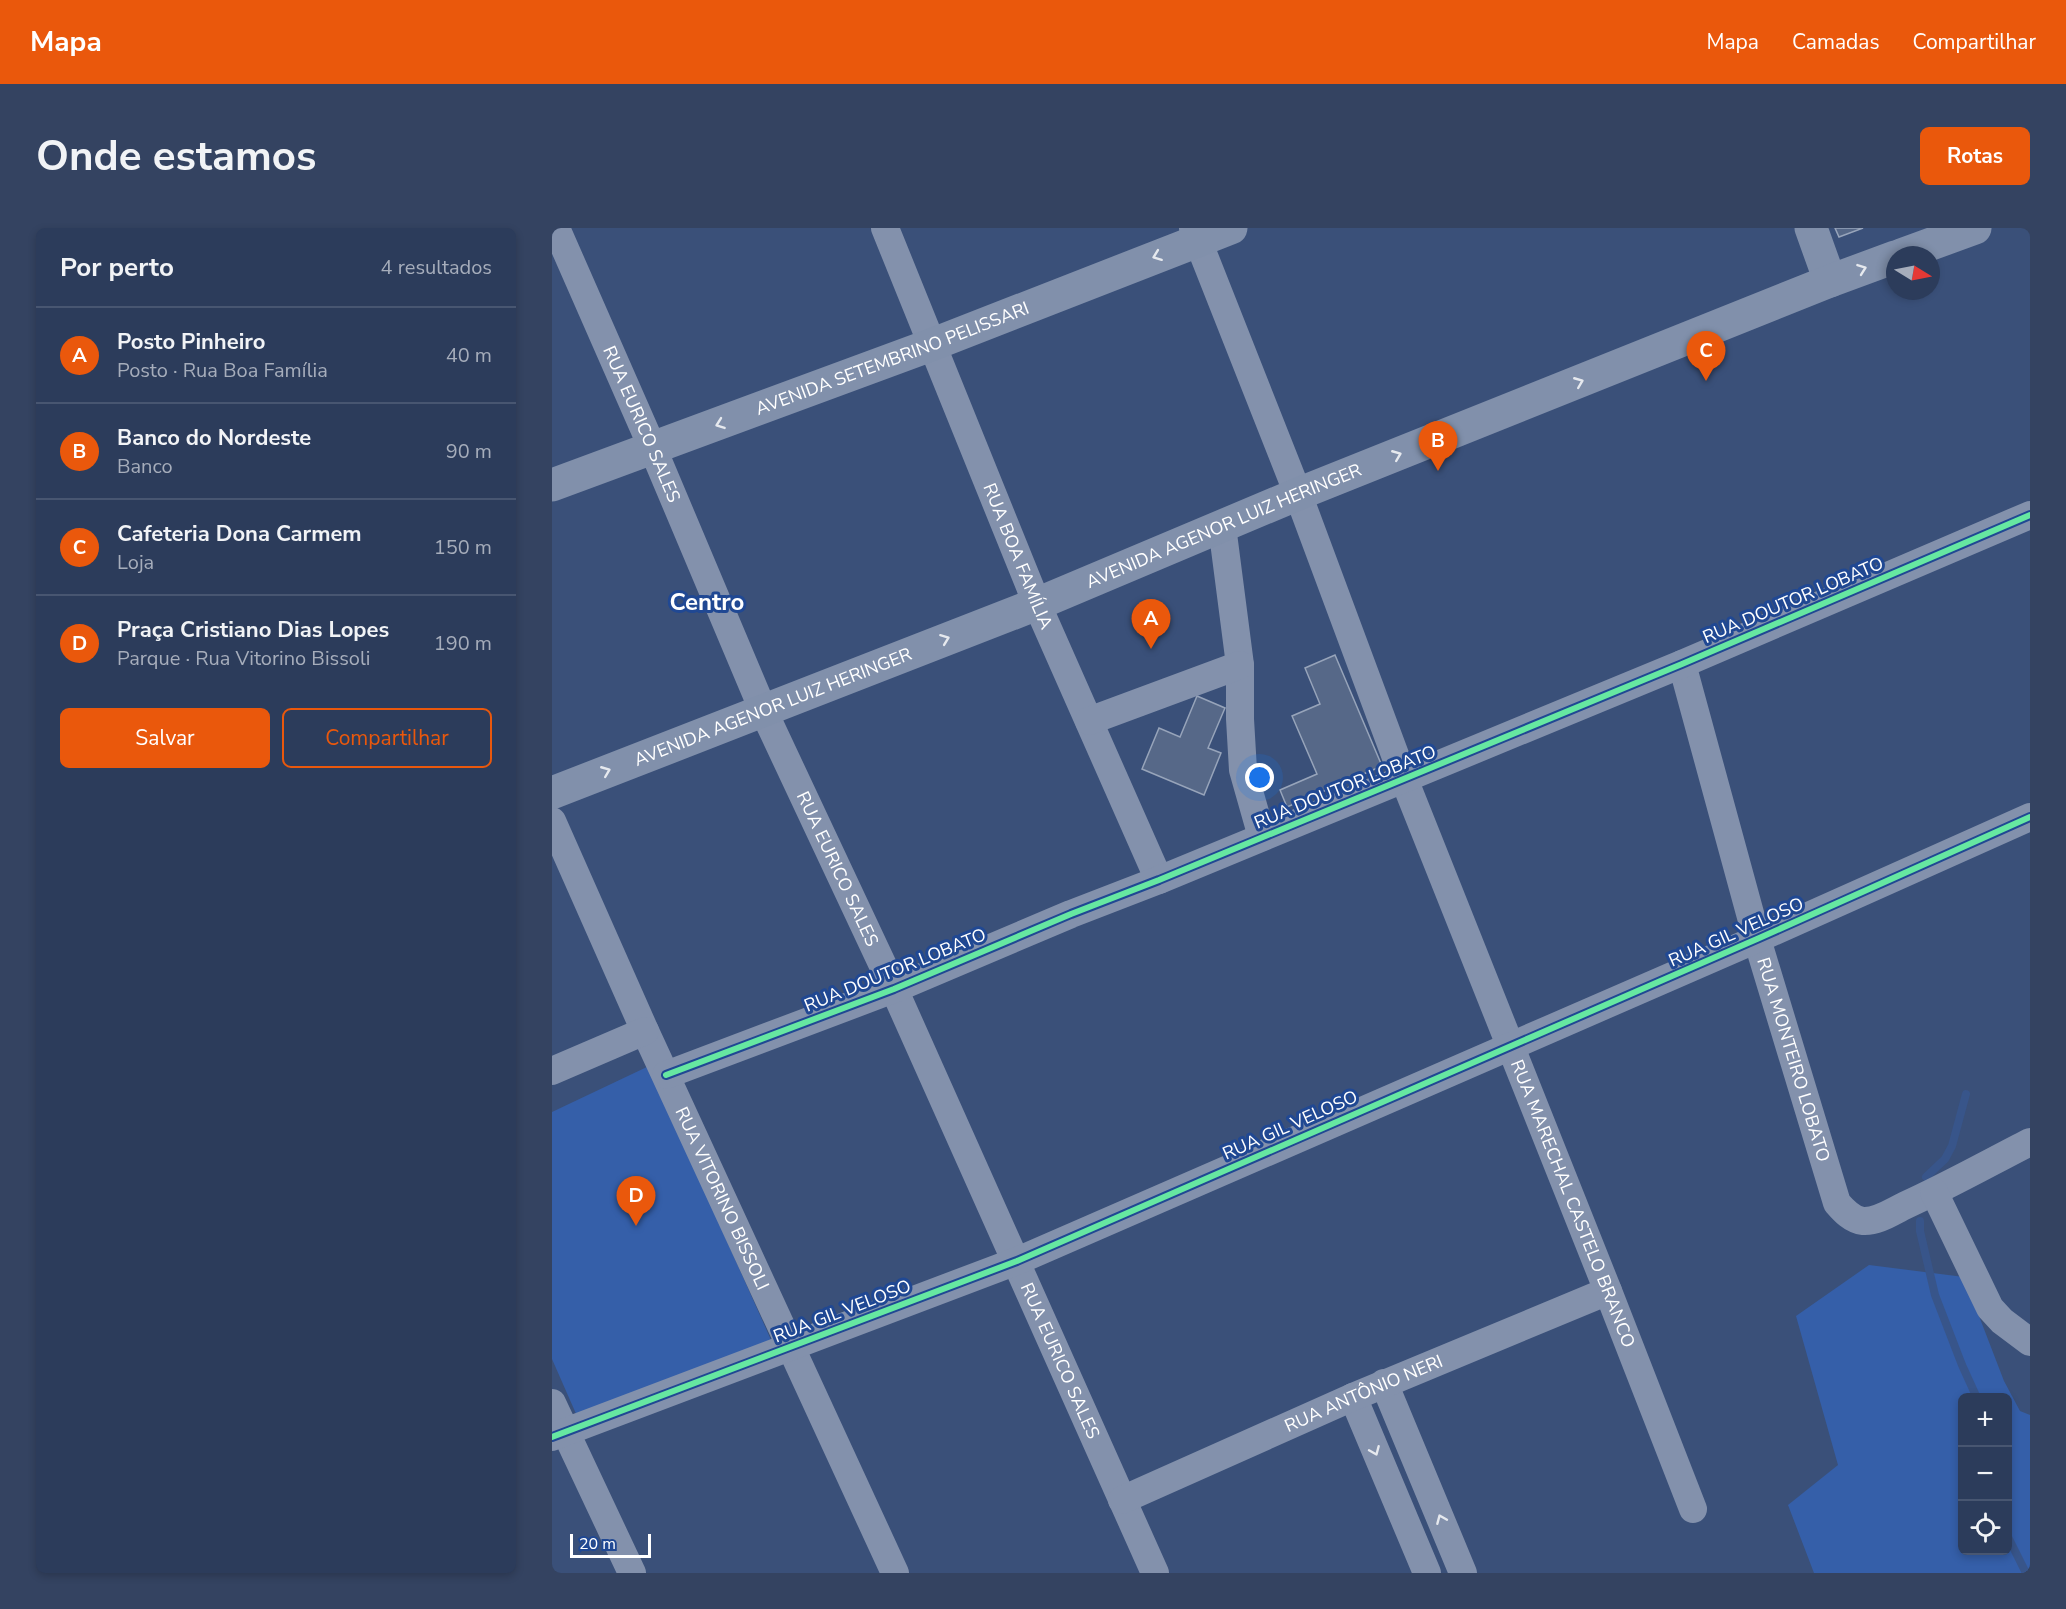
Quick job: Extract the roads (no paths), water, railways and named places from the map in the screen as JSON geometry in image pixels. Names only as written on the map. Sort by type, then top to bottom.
[{"type":"main road","name":"AVENIDA SETEMBRINO PELISSARI","points":[[552,485],[931,345],[1195,234],[1231,228]]},
{"type":"main road","points":[[1811,228],[1830,281]]},
{"type":"main road","points":[[1916,246],[1935,235],[1975,228]]},
{"type":"main road","name":"AVENIDA AGENOR LUIZ HERINGER","points":[[552,792],[1037,604],[1298,494],[1886,260]]},
{"type":"street","name":"RUA EURICO SALES","points":[[556,228],[653,449],[763,710],[894,989],[1155,1573]]},
{"type":"street","name":"RUA BOA FAMÍLIA","points":[[885,228],[1037,604],[1159,880]]},
{"type":"street","name":"RUA MARECHAL CASTELO BRANCO","points":[[1195,234],[1298,494],[1404,779],[1693,1509]]},
{"type":"street","name":"RUA DOUTOR LOBATO","points":[[666,1075],[894,989],[1071,914],[1159,880],[1682,664],[2030,514]]},
{"type":"street","points":[[1222,526],[1240,665],[1243,770],[1263,837]]},
{"type":"street","name":"RUA MONTEIRO LOBATO","points":[[1682,664],[1757,939],[1837,1203],[1845,1213],[1854,1218],[1861,1221],[1874,1220],[1934,1192]]},
{"type":"street","points":[[1089,721],[1240,665]]},
{"type":"street","name":"RUA GIL VELOSO","points":[[559,1434],[1017,1261],[1757,939],[2030,817]]},
{"type":"street","name":"RUA VITORINO BISSOLI","points":[[552,821],[645,1031],[895,1573]]},
{"type":"street","points":[[552,1071],[645,1031]]},
{"type":"street","points":[[2030,1142],[1934,1192],[1990,1308],[2002,1321],[2030,1342]]},
{"type":"street","name":"RUA ANTÔNIO NERI","points":[[1122,1500],[1384,1383],[1608,1291]]},
{"type":"street","points":[[1384,1383],[1463,1573]]},
{"type":"street","points":[[1353,1397],[1427,1573]]},
{"type":"street","points":[[552,1403],[559,1434],[632,1573]]},
{"type":"waterway","points":[[1926,1177],[1945,1159],[1952,1146],[1966,1094]]},
{"type":"waterway","points":[[1920,1221],[1920,1231],[1935,1295],[1975,1393]]},
{"type":"waterway","points":[[2012,1545],[2026,1573]]},
{"type":"place","name":"Cafeteria Dona Carmem","points":[[1706,381]]},
{"type":"place","name":"Banco do Nordeste","points":[[1438,471]]},
{"type":"place","name":"Posto Pinheiro","points":[[1151,649]]},
{"type":"place","name":"Praça Cristiano Dias Lopes","points":[[636,1226]]},
{"type":"district","name":"Centro","points":[[707,602]]}]
